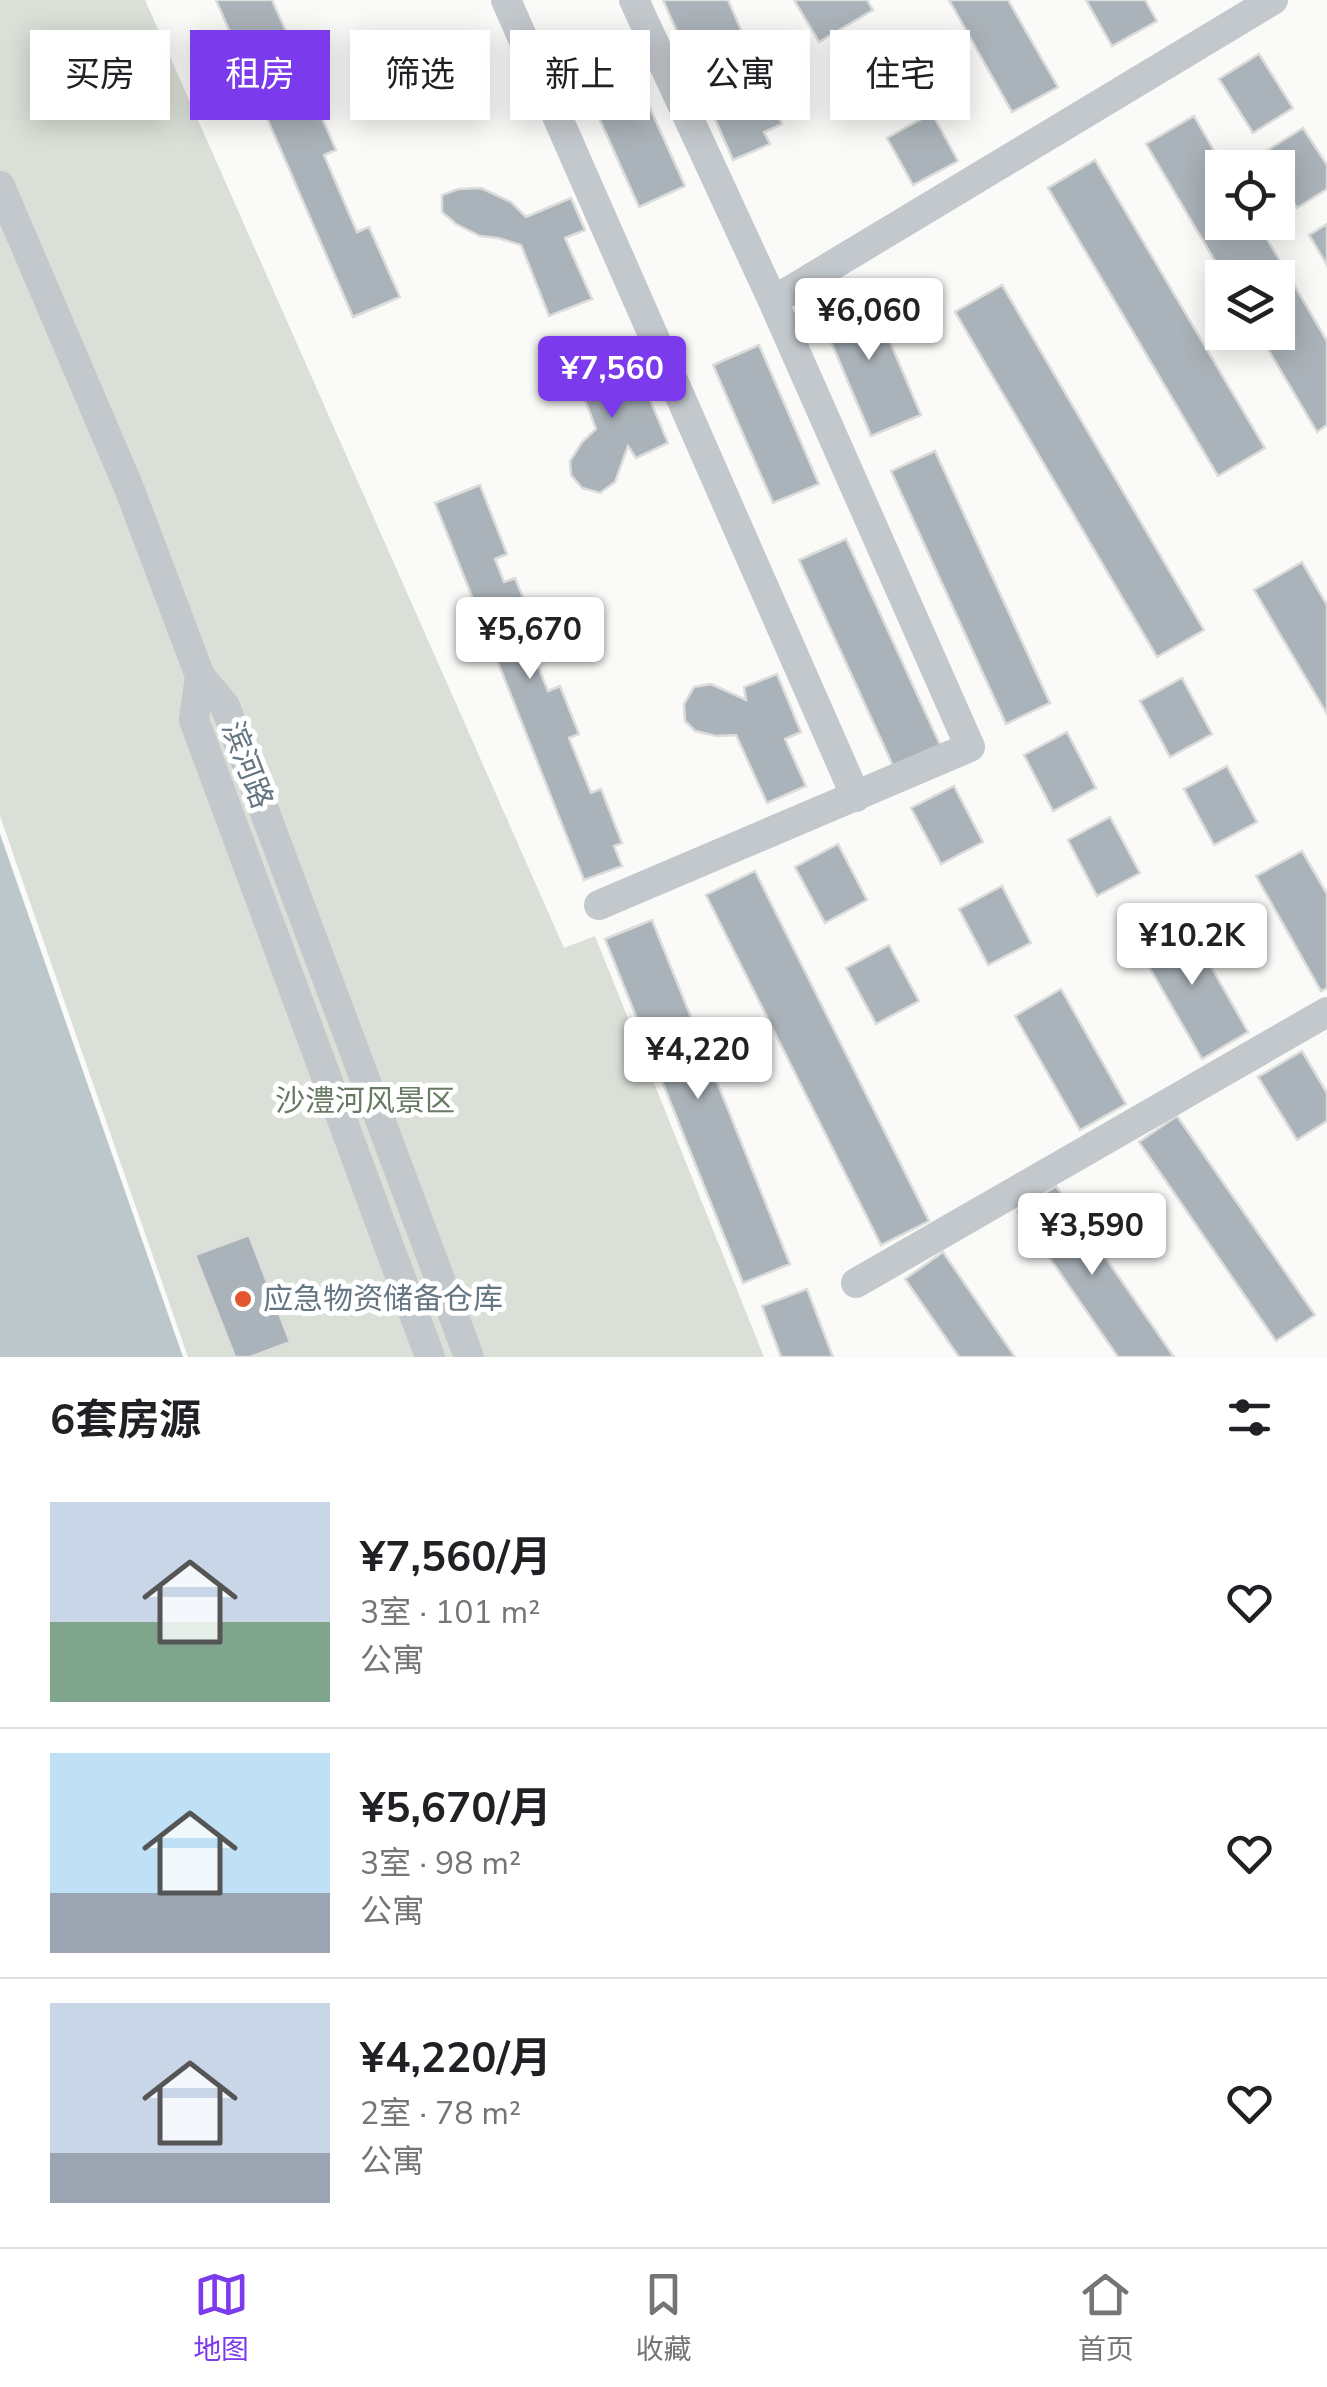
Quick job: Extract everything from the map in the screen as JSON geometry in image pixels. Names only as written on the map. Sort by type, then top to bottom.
[{"type":"street","points":[[506,0],[856,797]]},
{"type":"street","points":[[599,905],[970,747],[773,300],[634,0]]},
{"type":"street","points":[[773,300],[1273,0]]},
{"type":"street","name":"滨河路","points":[[0,186],[129,488],[200,676],[225,706],[469,1357]]},
{"type":"street","points":[[200,676],[194,720],[430,1357]]},
{"type":"street","points":[[278,946],[310,934]]},
{"type":"street","points":[[856,1284],[1327,1012]]},
{"type":"street","points":[[404,1284],[437,1272]]},
{"type":"green space","name":"沙澧河风景区","points":[[0,0],[145,0],[158,30],[30,30],[30,120],[170,120],[170,57],[190,102],[190,120],[198,120],[564,948],[595,936],[764,1357],[188,1357],[0,816]]},
{"type":"shaded area","points":[[0,834],[183,1357],[0,1357]]},
{"type":"building","points":[[216,0],[272,0],[285,30],[229,30]]},
{"type":"building","points":[[663,0],[728,0],[741,30],[676,30]]},
{"type":"building","points":[[794,0],[867,0],[873,10],[839,30],[830,30],[830,35],[819,42]]},
{"type":"building","points":[[949,0],[1008,0],[1058,87],[1012,112],[970,37],[970,30],[966,30]]},
{"type":"building","points":[[1086,0],[1145,0],[1157,21],[1112,46]]},
{"type":"building","points":[[1259,54],[1293,108],[1253,133],[1219,79]]},
{"type":"building","points":[[650,108],[685,186],[639,207],[600,120],[650,120]]},
{"type":"building","points":[[1194,116],[1214,150],[1205,150],[1205,240],[1268,240],[1279,260],[1214,260],[1146,144]]},
{"type":"building","points":[[268,120],[323,120],[336,150],[324,155],[357,232],[369,227],[400,297],[353,317]]},
{"type":"building","points":[[716,120],[780,120],[782,124],[764,132],[770,144],[733,160]]},
{"type":"building","points":[[919,120],[936,120],[958,161],[913,185],[887,138]]},
{"type":"building","points":[[1303,128],[1327,165],[1327,189],[1297,208],[1295,150],[1268,150]]},
{"type":"building","points":[[1095,160],[1265,448],[1218,476],[1048,188]]},
{"type":"building","points":[[481,188],[511,202],[526,217],[571,198],[585,230],[565,238],[592,299],[549,316],[521,245],[480,236],[442,212],[442,195],[458,189]]},
{"type":"building","points":[[1327,224],[1327,265],[1309,235]]},
{"type":"building","points":[[1002,285],[1204,630],[1157,657],[955,312]]},
{"type":"building","points":[[1295,287],[1327,341],[1327,425],[1317,432],[1269,350],[1295,350]]},
{"type":"building","points":[[868,290],[921,415],[871,436],[818,311]]},
{"type":"building","points":[[609,344],[628,391],[644,385],[668,443],[636,458],[628,446],[615,482],[600,493],[582,488],[571,475],[570,461],[596,429],[570,360]]},
{"type":"building","points":[[759,345],[819,484],[773,503],[713,365]]},
{"type":"building","points":[[935,451],[1050,703],[1006,724],[891,471]]},
{"type":"building","points":[[480,485],[507,554],[495,559],[504,582],[515,578],[536,629],[525,634],[548,691],[560,686],[579,734],[569,738],[591,793],[601,789],[622,843],[614,846],[622,866],[584,880],[435,503]]},
{"type":"building","points":[[846,539],[942,749],[895,770],[799,560]]},
{"type":"building","points":[[1302,562],[1327,605],[1327,714],[1254,590]]},
{"type":"building","points":[[777,674],[801,732],[785,739],[806,786],[767,803],[736,735],[695,731],[685,721],[684,704],[694,687],[711,684],[746,700],[744,687]]},
{"type":"building","points":[[1182,678],[1212,734],[1170,757],[1140,701]]},
{"type":"building","points":[[1067,732],[1096,788],[1053,811],[1024,755]]},
{"type":"building","points":[[1227,766],[1257,822],[1214,845],[1184,789]]},
{"type":"building","points":[[954,786],[983,842],[941,864],[911,808]]},
{"type":"building","points":[[1110,817],[1140,873],[1097,896],[1068,840]]},
{"type":"building","points":[[838,844],[867,900],[825,923],[795,867]]},
{"type":"building","points":[[1302,851],[1327,894],[1327,988],[1321,991],[1256,876]]},
{"type":"building","points":[[755,871],[929,1221],[881,1245],[706,895]]},
{"type":"building","points":[[1002,886],[1031,943],[988,965],[959,909]]},
{"type":"building","points":[[1183,917],[1248,1032],[1202,1059],[1136,944]]},
{"type":"building","points":[[652,920],[790,1264],[743,1283],[605,939]]},
{"type":"building","points":[[889,945],[919,1001],[876,1024],[846,968]]},
{"type":"building","points":[[1061,989],[1126,1104],[1080,1130],[1015,1016]]},
{"type":"building","points":[[1302,1051],[1327,1093],[1327,1121],[1297,1140],[1258,1077]]},
{"type":"building","points":[[1177,1116],[1315,1315],[1276,1341],[1139,1142]]},
{"type":"building","points":[[1056,1186],[1174,1357],[1118,1357],[1018,1212]]},
{"type":"building","name":"应急物资储备仓库","points":[[249,1235],[290,1342],[250,1357],[235,1357],[195,1255]]},
{"type":"building","points":[[943,1252],[1015,1357],[959,1357],[905,1279]]},
{"type":"building","points":[[807,1289],[833,1357],[781,1357],[762,1306]]},
{"type":"place","name":"应急物资储备仓库","points":[[243,1299]]}]
